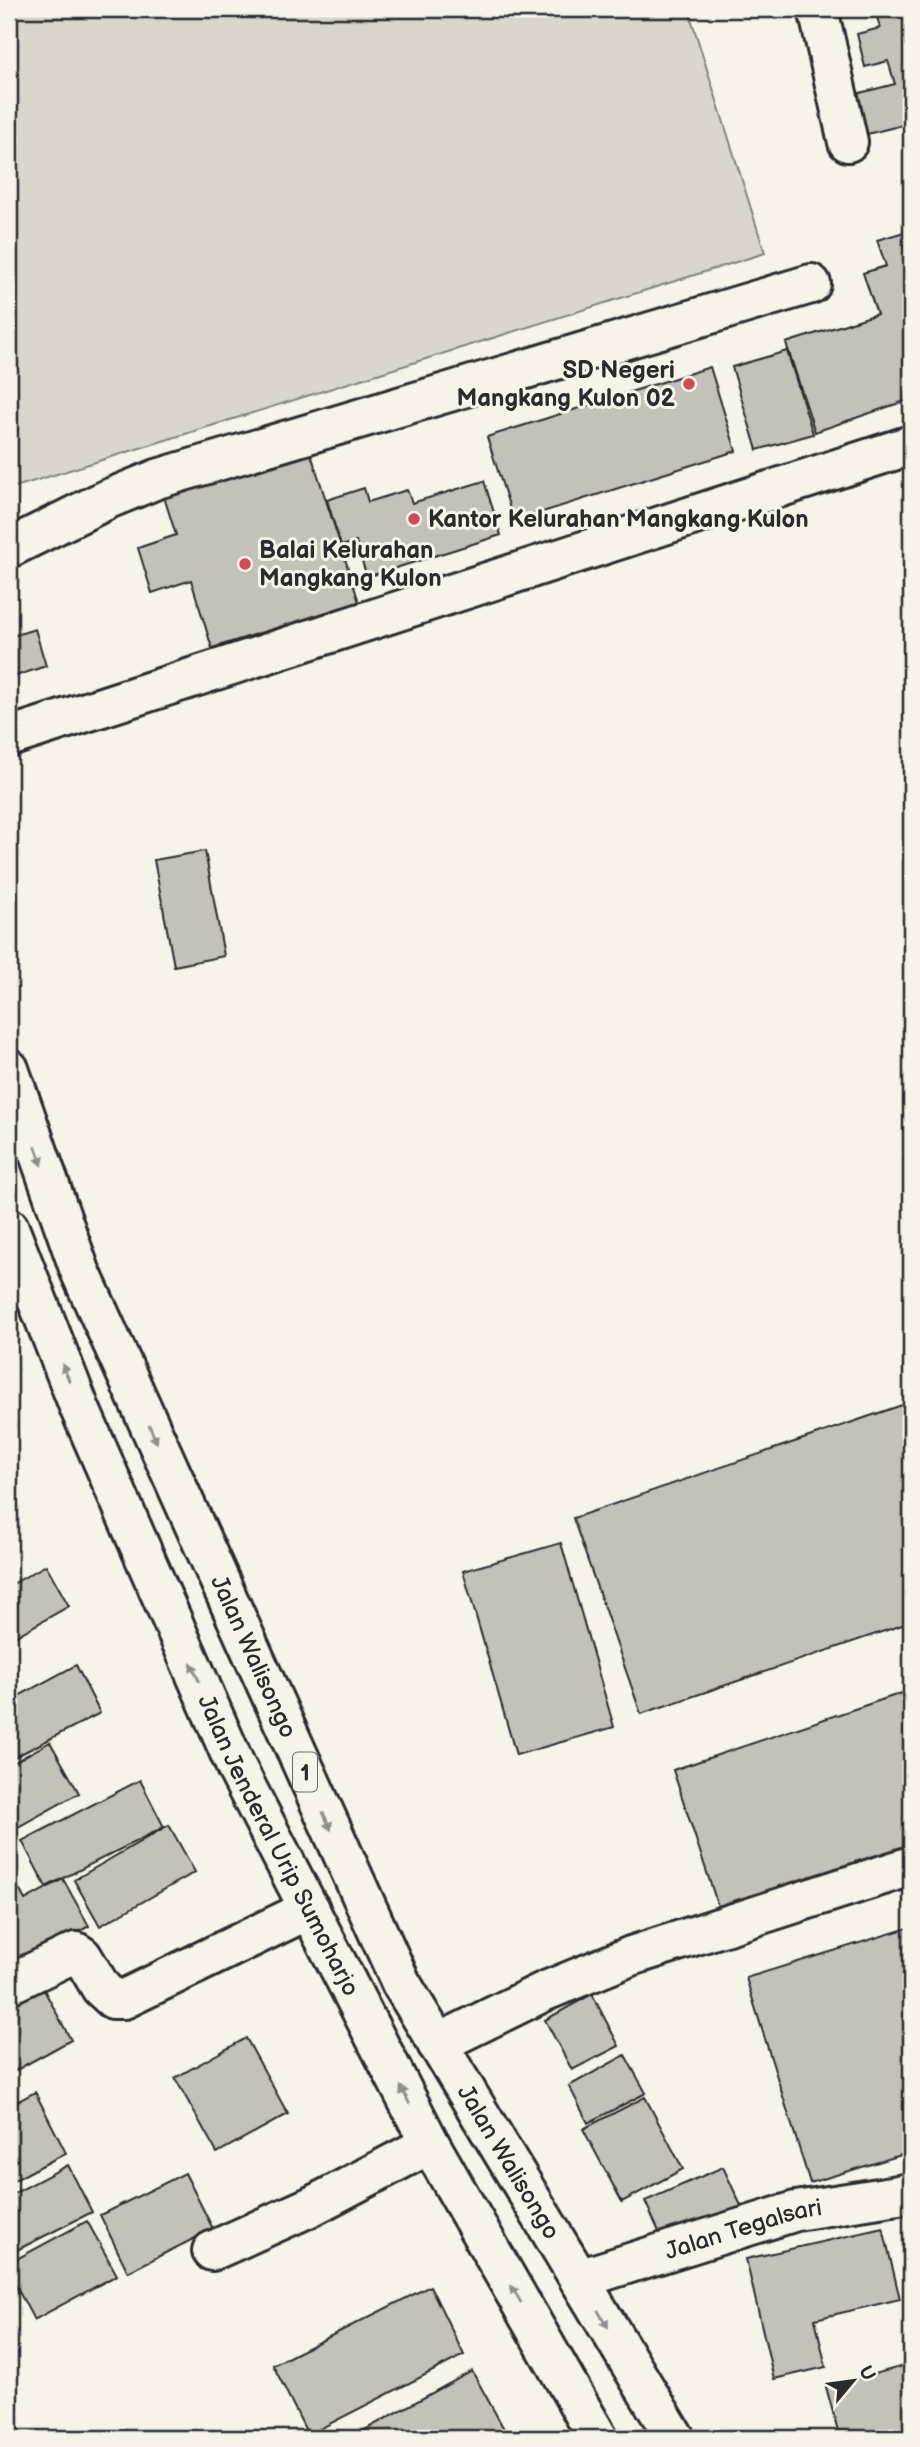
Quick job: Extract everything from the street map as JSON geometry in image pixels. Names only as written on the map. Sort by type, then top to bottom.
[{"type":"main road","points":[[818,9],[848,142]]},
{"type":"main road","points":[[9,548],[108,499],[157,479],[811,284]]},
{"type":"main road","points":[[9,737],[911,445]]},
{"type":"main road","name":"Jalan Walisongo","points":[[9,1069],[80,1271],[401,1983],[675,2438]]},
{"type":"main road","name":"Jalan Jenderal Urip Sumoharjo","points":[[9,1228],[80,1409],[236,1767],[430,2144],[598,2438]]},
{"type":"main road","points":[[80,1409],[136,1396]]},
{"type":"main road","points":[[437,2043],[543,1992],[631,1956],[911,1866]]},
{"type":"main road","points":[[9,1984],[76,1952],[82,1956],[101,1988],[113,1999],[124,1999],[310,1909]]},
{"type":"main road","points":[[212,2251],[312,2206],[430,2144]]},
{"type":"main road","name":"Jalan Tegalsari","points":[[579,2279],[796,2211],[911,2193]]},
{"type":"shaded area","points":[[9,9],[688,9],[765,253],[9,489]]},
{"type":"building","points":[[875,9],[911,9],[911,123],[859,136],[848,96],[895,84],[888,61],[865,67],[857,34],[880,28]]},
{"type":"building","points":[[911,230],[911,399],[815,432],[786,343],[877,314],[863,273],[886,266],[877,240]]},
{"type":"building","points":[[787,351],[813,434],[757,450],[732,367]]},
{"type":"building","points":[[710,367],[736,451],[514,521],[487,437]]},
{"type":"building","name":"Balai Kelurahan Mangkang Kulon","points":[[310,451],[359,602],[212,648],[191,580],[152,593],[138,548],[176,535],[164,497]]},
{"type":"building","name":"Kantor Kelurahan Mangkang Kulon","points":[[484,481],[501,535],[367,577],[356,542],[341,546],[327,500],[364,488],[368,502],[407,490],[412,503]]},
{"type":"building","points":[[35,629],[46,666],[9,678],[9,637]]},
{"type":"building","points":[[205,851],[224,956],[174,966],[154,860]]},
{"type":"building","points":[[911,1402],[911,1622],[641,1714],[573,1518]]},
{"type":"building","points":[[561,1543],[614,1727],[516,1755],[463,1571]]},
{"type":"building","points":[[46,1565],[69,1606],[9,1640],[9,1586]]},
{"type":"building","points":[[76,1665],[100,1713],[9,1760],[9,1701]]},
{"type":"building","points":[[911,1690],[911,1846],[719,1909],[673,1770]]},
{"type":"building","points":[[50,1742],[79,1793],[9,1832],[9,1765]]},
{"type":"building","points":[[140,1780],[164,1827],[46,1887],[22,1841]]},
{"type":"building","points":[[169,1825],[195,1872],[100,1926],[74,1880]]},
{"type":"building","points":[[9,1870],[25,1900],[63,1879],[89,1926],[51,1947],[9,1978]]},
{"type":"building","points":[[911,1927],[911,2152],[810,2183],[746,1978]]},
{"type":"building","points":[[36,1975],[71,2040],[9,2074],[9,1990]]},
{"type":"building","points":[[592,1994],[619,2046],[572,2070],[545,2020]]},
{"type":"building","points":[[246,2038],[288,2114],[217,2153],[175,2078]]},
{"type":"building","points":[[625,2055],[646,2093],[588,2123],[569,2086]]},
{"type":"building","points":[[35,2092],[66,2153],[9,2183],[9,2106]]},
{"type":"building","points":[[645,2097],[683,2169],[622,2202],[583,2129]]},
{"type":"building","points":[[68,2165],[92,2212],[9,2254],[9,2196]]},
{"type":"building","points":[[723,2167],[743,2210],[665,2245],[645,2201]]},
{"type":"building","points":[[185,2173],[213,2229],[128,2272],[100,2215]]},
{"type":"building","points":[[87,2221],[117,2275],[34,2320],[9,2273],[9,2263]]},
{"type":"building","points":[[883,2228],[900,2299],[815,2319],[826,2367],[774,2379],[746,2259]]},
{"type":"building","points":[[430,2286],[464,2355],[308,2435],[273,2365]]},
{"type":"building","points":[[911,2364],[911,2438],[840,2438],[826,2387]]},
{"type":"building","points":[[472,2371],[509,2438],[350,2438]]},
{"type":"place","name":"SD Negeri Mangkang Kulon 02","points":[[689,384]]},
{"type":"place","name":"Kantor Kelurahan Mangkang Kulon","points":[[414,519]]},
{"type":"place","name":"Balai Kelurahan Mangkang Kulon","points":[[245,564]]}]
